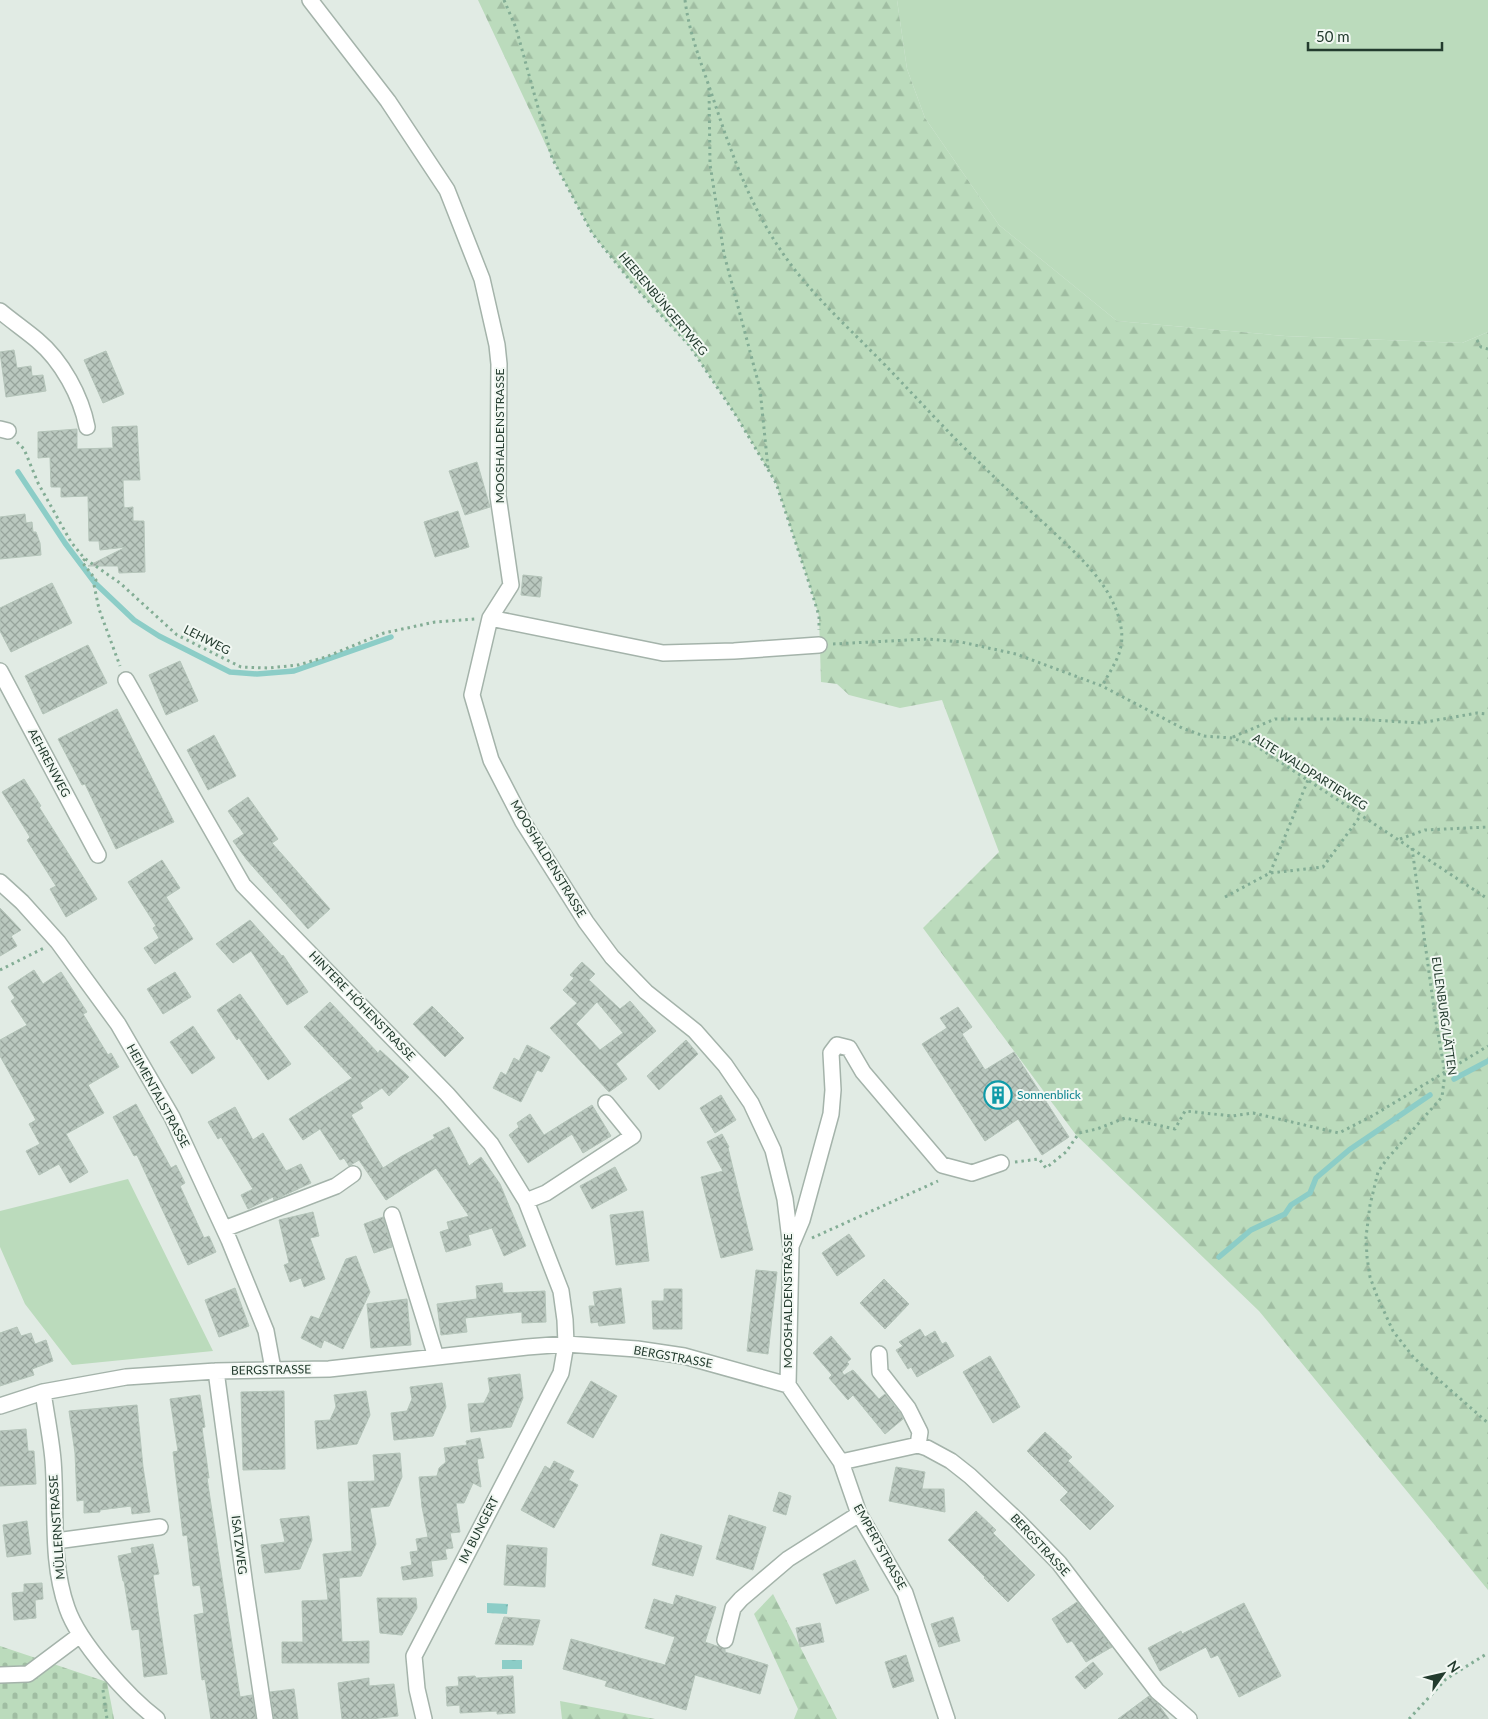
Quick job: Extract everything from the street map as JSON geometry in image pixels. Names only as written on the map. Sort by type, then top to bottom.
[{"type":"street","name":"MOOSHALDENSTRASSE","points":[[310,0],[388,101],[447,190],[482,279],[497,345],[499,364],[498,496],[511,585],[490,618],[472,695],[491,760],[522,822],[586,922],[612,957],[646,992],[695,1031],[725,1065],[751,1103],[773,1150],[786,1199],[791,1248],[788,1385]]},
{"type":"street","points":[[0,311],[39,341],[66,374],[84,411],[87,427]]},
{"type":"street","points":[[490,618],[663,653],[734,651],[819,645]]},
{"type":"street","name":"AEHRENWEG","points":[[0,671],[98,855]]},
{"type":"street","name":"HINTERE HÖHENSTRASSE","points":[[126,680],[243,885],[447,1094],[491,1144],[526,1201],[561,1291],[566,1344]]},
{"type":"street","name":"HEIMENTALSTRASSE","points":[[0,882],[22,902],[58,942],[118,1024],[172,1117],[224,1228],[266,1331],[273,1369]]},
{"type":"street","points":[[791,1248],[802,1220],[831,1114],[833,1090],[831,1052],[837,1045],[849,1048],[863,1072],[942,1165],[972,1173],[1001,1163]]},
{"type":"street","points":[[526,1201],[546,1193],[633,1136],[606,1103]]},
{"type":"street","points":[[224,1228],[336,1186],[353,1174]]},
{"type":"street","points":[[392,1215],[436,1357]]},
{"type":"street","name":"BERGSTRASSE","points":[[0,1406],[43,1392],[126,1377],[216,1370],[329,1369],[566,1344],[636,1349],[684,1356],[788,1385]]},
{"type":"street","name":"IM BUNGERT","points":[[424,1719],[417,1689],[414,1656],[561,1373],[566,1344]]},
{"type":"street","points":[[788,1385],[840,1462],[918,1445],[920,1432],[908,1408],[880,1372],[879,1354]]},
{"type":"street","name":"ISATZWEG","points":[[216,1370],[265,1719]]},
{"type":"street","name":"MÜLLERNSTRASSE","points":[[43,1392],[53,1460],[56,1541],[60,1577],[67,1608],[80,1636],[116,1679],[158,1719]]},
{"type":"street","name":"BERGSTRASSE","points":[[918,1445],[928,1448],[951,1461],[970,1476],[1018,1521],[1059,1563],[1157,1691],[1189,1719]]},
{"type":"street","name":"EMPERTSTRASSE","points":[[840,1462],[859,1514],[905,1593],[947,1719]]},
{"type":"street","points":[[725,1640],[733,1608],[741,1599],[788,1559],[859,1514]]},
{"type":"street","points":[[56,1541],[160,1527]]},
{"type":"street","points":[[0,1675],[28,1674],[80,1636]]},
{"type":"path","name":"HEERENBÜNGERTWEG","points":[[504,0],[516,28],[552,158],[592,232],[636,288],[689,346],[737,417],[776,483],[810,583],[819,616],[819,645]]},
{"type":"path","points":[[685,0],[692,38],[732,153],[752,202],[772,237],[794,269],[830,310],[894,374],[959,444],[1075,552],[1105,589],[1117,612],[1121,627],[1122,643],[1118,657],[1102,686]]},
{"type":"path","points":[[709,85],[712,182],[724,254],[760,389],[769,470]]},
{"type":"path","points":[[1478,340],[1481,347],[1488,348]]},
{"type":"path","name":"LEHWEG","points":[[4,430],[24,449],[38,483],[71,542],[85,559],[120,583],[177,635],[240,667],[268,668],[298,665],[326,657],[384,633],[435,622],[490,618]]},
{"type":"path","points":[[85,559],[82,562],[96,580],[94,585],[99,609],[126,680]]},
{"type":"path","name":"ALTE WALDPARTIEWEG","points":[[819,645],[927,638],[962,642],[1016,654],[1102,686],[1182,728],[1204,736],[1232,738],[1256,746],[1488,899]]},
{"type":"path","points":[[1232,738],[1275,720],[1355,719],[1420,724],[1477,713],[1488,714]]},
{"type":"path","points":[[1270,873],[1308,780]]},
{"type":"path","points":[[1225,897],[1270,873],[1323,867],[1361,815]]},
{"type":"path","points":[[1400,840],[1425,830],[1488,827]]},
{"type":"path","name":"EULENBURG/LÄTTEN","points":[[1412,848],[1435,1016],[1445,1072],[1442,1098],[1387,1159],[1378,1172],[1373,1186],[1368,1222],[1367,1257],[1370,1277],[1393,1331],[1414,1358],[1488,1423]]},
{"type":"path","points":[[0,970],[58,942]]},
{"type":"path","points":[[1001,1163],[1039,1160],[1046,1168],[1066,1152],[1080,1133],[1097,1130],[1125,1118],[1175,1129],[1185,1111],[1232,1116],[1253,1113],[1340,1133],[1374,1116],[1488,1046]]},
{"type":"path","points":[[791,1248],[941,1180],[950,1168]]},
{"type":"path","points":[[1409,1719],[1446,1679],[1488,1653]]},
{"type":"green space","points":[[478,0],[897,0],[907,69],[925,118],[999,225],[1117,321],[1285,336],[1462,343],[1488,332],[1488,1590],[1259,1311],[1076,1135],[923,928],[999,852],[942,700],[900,708],[849,695],[837,684],[821,682],[819,616],[776,483],[737,417],[689,345],[636,288],[592,233],[552,158]]},
{"type":"green space","points":[[897,0],[1488,0],[1488,332],[1462,343],[1285,336],[1117,321],[999,225],[925,118],[907,69]]},
{"type":"green space","points":[[128,1179],[213,1351],[72,1365],[25,1304],[0,1247],[0,1211]]},
{"type":"green space","points":[[773,1594],[837,1719],[794,1719],[798,1709],[754,1614]]},
{"type":"green space","points":[[0,1646],[107,1682],[114,1719],[0,1719]]},
{"type":"green space","points":[[560,1701],[655,1719],[562,1719]]},
{"type":"water","points":[[487,1603],[508,1604],[507,1614],[487,1613]]},
{"type":"water","points":[[502,1660],[522,1660],[522,1669],[502,1669]]},
{"type":"building","points":[[14,350],[17,368],[31,366],[32,376],[43,375],[46,391],[6,397],[0,352]]},
{"type":"building","points":[[106,351],[124,394],[103,403],[84,360]]},
{"type":"building","points":[[137,426],[140,480],[123,480],[124,508],[133,507],[133,521],[144,521],[145,572],[119,573],[118,566],[88,566],[126,547],[100,550],[99,541],[89,541],[88,496],[61,497],[61,487],[51,487],[50,457],[38,458],[38,432],[77,429],[77,449],[113,448],[112,427]]},
{"type":"building","points":[[477,462],[490,507],[465,515],[449,471]]},
{"type":"building","points":[[458,511],[469,547],[435,557],[424,522]]},
{"type":"building","points":[[25,514],[26,523],[32,522],[33,532],[36,532],[40,543],[41,555],[0,559],[0,517]]},
{"type":"building","points":[[523,575],[542,577],[540,597],[521,595]]},
{"type":"building","points":[[52,583],[72,623],[11,652],[0,631],[0,608]]},
{"type":"building","points":[[88,645],[107,683],[43,714],[25,676]]},
{"type":"building","points":[[180,661],[198,701],[166,715],[149,675]]},
{"type":"building","points":[[117,709],[174,822],[116,849],[85,784],[82,785],[58,739]]},
{"type":"building","points":[[214,735],[236,776],[208,790],[187,750]]},
{"type":"building","points":[[24,779],[41,806],[39,807],[97,899],[66,917],[50,889],[56,886],[27,840],[30,837],[2,792]]},
{"type":"building","points":[[248,797],[278,839],[272,843],[330,909],[308,929],[247,860],[233,841],[244,834],[228,811]]},
{"type":"building","points":[[162,860],[180,888],[166,897],[193,939],[155,964],[144,948],[159,938],[153,928],[156,926],[128,882]]},
{"type":"building","points":[[0,908],[21,930],[11,936],[17,946],[0,956]]},
{"type":"building","points":[[250,920],[283,955],[308,992],[287,1005],[251,951],[233,963],[216,944]]},
{"type":"building","points":[[582,962],[595,974],[589,980],[620,1009],[630,1001],[656,1031],[616,1064],[627,1079],[609,1092],[550,1028],[577,1003],[563,990],[574,978],[570,975]],"holes":[[[597,1002],[623,1033],[600,1050],[576,1024]]]},
{"type":"building","points":[[34,970],[43,984],[61,972],[87,1012],[83,1014],[108,1055],[111,1053],[119,1067],[88,1085],[104,1113],[66,1134],[88,1172],[70,1183],[59,1164],[39,1175],[26,1151],[40,1144],[29,1124],[36,1120],[0,1056],[0,1040],[27,1025],[11,1001],[15,998],[8,987]]},
{"type":"building","points":[[175,972],[191,997],[163,1014],[147,989]]},
{"type":"building","points":[[240,994],[291,1064],[268,1080],[239,1038],[237,1040],[217,1010]]},
{"type":"building","points":[[330,1002],[378,1053],[380,1050],[409,1077],[389,1096],[382,1088],[360,1103],[363,1108],[351,1115],[383,1168],[435,1138],[433,1135],[449,1127],[469,1166],[481,1157],[500,1184],[526,1246],[504,1256],[492,1228],[468,1235],[471,1245],[446,1252],[440,1232],[449,1229],[447,1222],[469,1216],[436,1168],[386,1200],[359,1160],[349,1166],[344,1158],[340,1160],[320,1129],[303,1140],[289,1119],[352,1078],[304,1027]]},
{"type":"building","points":[[432,1006],[464,1038],[445,1057],[413,1024]]},
{"type":"building","name":"Sonnenblick","points":[[958,1007],[972,1027],[962,1034],[985,1070],[1014,1052],[1069,1137],[1042,1155],[1018,1119],[985,1141],[922,1044],[947,1028],[940,1018]]},
{"type":"building","points":[[193,1026],[215,1058],[192,1074],[170,1042]]},
{"type":"building","points":[[686,1040],[698,1054],[659,1090],[647,1076]]},
{"type":"building","points":[[527,1045],[550,1057],[542,1072],[537,1070],[521,1102],[493,1088],[501,1072],[506,1075],[514,1058],[519,1061]]},
{"type":"building","points":[[721,1095],[736,1120],[715,1133],[700,1108]]},
{"type":"building","points":[[136,1104],[171,1168],[176,1165],[185,1183],[180,1186],[204,1238],[209,1236],[216,1252],[188,1265],[137,1155],[134,1156],[113,1117]]},
{"type":"building","points":[[592,1105],[611,1136],[583,1153],[572,1134],[528,1163],[509,1135],[519,1127],[517,1123],[530,1114],[544,1135]]},
{"type":"building","points":[[235,1107],[253,1140],[263,1133],[286,1171],[301,1164],[311,1183],[274,1200],[273,1197],[248,1209],[241,1195],[253,1189],[221,1137],[218,1139],[208,1122]]},
{"type":"building","points":[[722,1134],[729,1147],[753,1250],[721,1258],[701,1177],[723,1171],[707,1142]]},
{"type":"building","points":[[615,1167],[627,1190],[592,1209],[580,1186]]},
{"type":"building","points":[[643,1211],[649,1261],[616,1265],[610,1215]]},
{"type":"building","points":[[313,1212],[319,1236],[310,1238],[325,1279],[304,1287],[301,1278],[290,1282],[284,1265],[289,1263],[279,1220]]},
{"type":"building","points":[[383,1217],[392,1247],[374,1253],[364,1224]]},
{"type":"building","points":[[849,1234],[865,1256],[837,1276],[822,1253]]},
{"type":"building","points":[[356,1256],[370,1292],[343,1349],[324,1340],[321,1348],[301,1338],[311,1316],[319,1319],[346,1259]]},
{"type":"building","points":[[756,1270],[777,1272],[768,1354],[747,1351]]},
{"type":"building","points":[[884,1279],[909,1304],[885,1329],[860,1303]]},
{"type":"building","points":[[502,1283],[503,1293],[545,1291],[546,1322],[522,1323],[522,1312],[465,1318],[467,1332],[441,1335],[437,1304],[477,1299],[476,1286]]},
{"type":"building","points":[[235,1288],[249,1326],[219,1337],[205,1300]]},
{"type":"building","points":[[621,1288],[625,1323],[599,1326],[598,1322],[591,1323],[589,1306],[595,1306],[593,1292]]},
{"type":"building","points":[[664,1289],[682,1289],[682,1329],[653,1329],[652,1301],[664,1301]]},
{"type":"building","points":[[407,1299],[411,1345],[371,1348],[367,1304]]},
{"type":"building","points":[[17,1327],[21,1336],[31,1333],[35,1344],[46,1340],[53,1361],[32,1369],[34,1375],[0,1386],[0,1333]]},
{"type":"building","points":[[920,1329],[925,1337],[935,1331],[942,1344],[946,1342],[954,1356],[917,1377],[911,1367],[908,1369],[896,1350],[903,1346],[899,1342]]},
{"type":"building","points":[[831,1336],[851,1359],[847,1362],[849,1364],[842,1372],[844,1375],[853,1370],[879,1399],[885,1394],[900,1413],[903,1419],[885,1434],[853,1395],[848,1400],[829,1378],[832,1375],[813,1353]]},
{"type":"building","points":[[990,1356],[1020,1407],[993,1423],[963,1372]]},
{"type":"building","points":[[520,1374],[523,1398],[511,1427],[471,1432],[468,1404],[484,1403],[490,1391],[488,1378]]},
{"type":"building","points":[[591,1381],[617,1396],[593,1438],[567,1423]]},
{"type":"building","points":[[442,1383],[446,1407],[433,1436],[394,1440],[391,1413],[407,1411],[412,1399],[410,1387]]},
{"type":"building","points":[[284,1391],[285,1469],[243,1470],[241,1392]]},
{"type":"building","points":[[366,1391],[370,1415],[357,1444],[317,1449],[315,1421],[330,1420],[336,1407],[334,1395]]},
{"type":"building","points":[[200,1395],[205,1427],[202,1428],[209,1478],[207,1478],[240,1697],[252,1695],[256,1719],[211,1719],[205,1679],[202,1680],[194,1615],[204,1613],[200,1585],[193,1586],[187,1535],[183,1536],[173,1452],[178,1451],[170,1399]]},
{"type":"building","points":[[137,1405],[143,1467],[150,1512],[132,1514],[131,1506],[84,1513],[84,1500],[77,1501],[75,1453],[69,1411]]},
{"type":"building","points":[[26,1429],[28,1451],[34,1451],[36,1484],[0,1486],[0,1431]]},
{"type":"building","points":[[1045,1432],[1072,1457],[1068,1461],[1114,1506],[1090,1530],[1060,1500],[1068,1492],[1027,1451]]},
{"type":"building","points":[[480,1438],[484,1458],[477,1459],[481,1487],[473,1483],[464,1503],[456,1503],[460,1532],[450,1533],[453,1548],[445,1549],[447,1559],[431,1561],[433,1576],[403,1580],[401,1567],[412,1565],[410,1552],[418,1551],[416,1539],[428,1537],[419,1477],[437,1476],[439,1468],[446,1462],[444,1448],[467,1445],[466,1441]]},
{"type":"building","points":[[400,1453],[402,1477],[389,1506],[370,1508],[376,1544],[361,1576],[339,1578],[342,1642],[369,1641],[369,1663],[282,1663],[282,1642],[303,1642],[302,1601],[328,1600],[323,1554],[352,1551],[348,1482],[375,1481],[373,1455]]},
{"type":"building","points":[[554,1461],[574,1471],[569,1480],[578,1485],[554,1528],[521,1510],[545,1466],[550,1469]]},
{"type":"building","points":[[896,1467],[925,1472],[922,1489],[944,1489],[945,1512],[889,1501]]},
{"type":"building","points":[[779,1492],[791,1496],[786,1515],[773,1511]]},
{"type":"building","points":[[976,1511],[996,1530],[993,1533],[1035,1575],[1008,1602],[948,1540]]},
{"type":"building","points":[[729,1515],[766,1527],[753,1570],[716,1559]]},
{"type":"building","points":[[309,1516],[312,1540],[300,1569],[265,1573],[261,1545],[285,1542],[280,1519]]},
{"type":"building","points":[[27,1521],[31,1554],[7,1557],[3,1525]]},
{"type":"building","points":[[661,1534],[702,1546],[693,1576],[652,1565]]},
{"type":"building","points":[[153,1544],[159,1574],[153,1575],[167,1674],[144,1677],[139,1629],[132,1630],[118,1556],[132,1553],[131,1548]]},
{"type":"building","points":[[507,1545],[547,1548],[545,1587],[504,1585]]},
{"type":"building","points":[[855,1560],[869,1590],[836,1604],[823,1574]]},
{"type":"building","points":[[42,1583],[43,1599],[35,1600],[36,1618],[14,1620],[12,1593],[24,1592],[24,1584]]},
{"type":"building","points":[[676,1595],[716,1607],[705,1642],[725,1649],[725,1652],[768,1665],[760,1694],[695,1675],[686,1710],[605,1686],[607,1681],[563,1669],[571,1639],[665,1665],[675,1637],[645,1628],[654,1599],[673,1605]]},
{"type":"building","points":[[377,1598],[416,1598],[417,1608],[402,1635],[380,1633]]},
{"type":"building","points":[[1077,1602],[1112,1647],[1086,1662],[1072,1641],[1067,1643],[1052,1619]]},
{"type":"building","points":[[1244,1603],[1281,1676],[1239,1697],[1218,1655],[1211,1658],[1206,1647],[1160,1671],[1148,1648],[1181,1631],[1182,1634]]},
{"type":"building","points":[[504,1617],[540,1620],[533,1645],[495,1644]]},
{"type":"building","points":[[953,1617],[960,1641],[939,1647],[931,1624]]},
{"type":"building","points":[[820,1623],[824,1642],[800,1647],[796,1628]]},
{"type":"building","points":[[906,1655],[914,1681],[893,1688],[885,1662]]},
{"type":"building","points":[[1093,1662],[1103,1674],[1085,1689],[1075,1677]]},
{"type":"building","points":[[475,1676],[476,1678],[513,1676],[515,1713],[497,1714],[497,1711],[460,1713],[460,1705],[447,1706],[446,1687],[459,1686],[458,1677]]},
{"type":"building","points":[[369,1678],[369,1686],[394,1684],[398,1716],[371,1719],[342,1719],[338,1683]]},
{"type":"building","points":[[294,1689],[298,1719],[274,1719],[270,1692]]},
{"type":"building","points":[[1149,1696],[1158,1704],[1169,1719],[1118,1719]]},
{"type":"waterway","points":[[18,472],[65,543],[95,583],[134,620],[159,636],[230,672],[257,674],[294,671],[391,637]]},
{"type":"waterway","points":[[1454,1079],[1488,1061]]},
{"type":"waterway","points":[[1219,1257],[1251,1230],[1285,1214],[1291,1205],[1310,1193],[1316,1178],[1349,1150],[1430,1095]]},
{"type":"place","name":"Sonnenblick","points":[[998,1095]]}]
